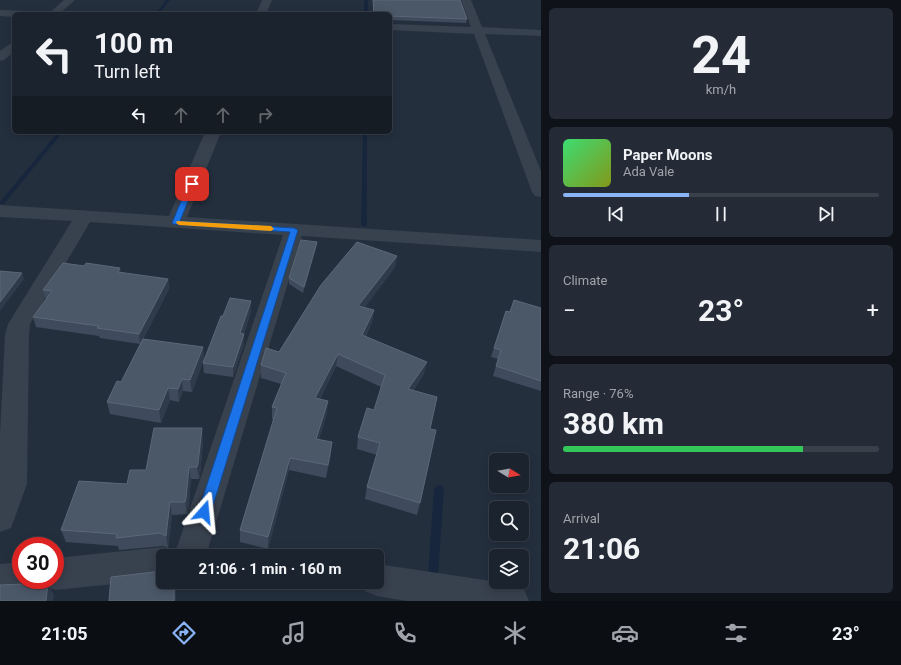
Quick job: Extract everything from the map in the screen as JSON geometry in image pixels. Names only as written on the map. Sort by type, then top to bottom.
[{"type":"street","points":[[55,12],[70,0]]},
{"type":"street","points":[[263,12],[267,0]]},
{"type":"street","points":[[466,0],[541,192]]},
{"type":"street","points":[[0,13],[12,13]]},
{"type":"street","points":[[392,27],[541,33]]},
{"type":"street","points":[[0,57],[12,48]]},
{"type":"street","points":[[176,223],[212,134]]},
{"type":"street","points":[[0,211],[541,246]]},
{"type":"street","points":[[0,518],[12,484],[17,335],[19,324],[84,217]]},
{"type":"street","points":[[192,549],[294,230]]},
{"type":"street","points":[[64,573],[156,564]]},
{"type":"street","points":[[0,580],[12,579]]},
{"type":"street","points":[[384,581],[512,601]]},
{"type":"building","points":[[373,0],[460,0],[467,19],[392,16],[392,12],[374,12]]},
{"type":"building","points":[[301,240],[317,242],[304,287],[289,278]]},
{"type":"building","points":[[357,242],[397,256],[358,306],[374,310],[362,335],[427,362],[408,389],[437,397],[430,429],[436,430],[420,503],[367,487],[380,443],[358,437],[367,408],[374,410],[385,375],[338,354],[315,398],[328,401],[316,439],[332,442],[328,465],[290,458],[268,537],[240,530],[277,408],[272,407],[286,373],[261,365],[266,348],[279,352],[321,285]]},
{"type":"building","points":[[63,263],[84,266],[86,263],[120,268],[118,272],[168,279],[139,334],[97,328],[99,326],[33,317],[52,291],[43,290]]},
{"type":"building","points":[[0,271],[22,273],[0,302]]},
{"type":"building","points":[[230,298],[251,301],[240,333],[244,334],[233,367],[203,363],[221,316],[223,316]]},
{"type":"building","points":[[514,300],[541,308],[541,381],[496,366],[501,350],[494,348],[506,311],[510,312]]},
{"type":"building","points":[[143,339],[203,347],[190,380],[182,379],[178,389],[168,388],[159,410],[107,402],[117,381],[121,382]]},
{"type":"building","points":[[154,428],[202,428],[197,467],[189,467],[185,502],[170,502],[166,536],[160,533],[116,538],[117,534],[61,530],[79,481],[127,484],[130,470],[146,470]]},
{"type":"building","points":[[156,572],[156,589],[174,589],[174,601],[109,601],[111,577]]},
{"type":"building","points":[[12,584],[12,589],[47,589],[46,601],[0,601],[0,585]]},
{"type":"waterway","points":[[159,12],[168,0]]},
{"type":"waterway","points":[[366,0],[366,12]]},
{"type":"waterway","points":[[2,203],[59,134]]},
{"type":"waterway","points":[[364,225],[365,134]]},
{"type":"waterway","points":[[433,575],[439,489]]},
{"type":"slow traffic","points":[[179,223],[271,229]]},
{"type":"route","points":[[192,184],[176,223],[294,230],[204,512]]}]
